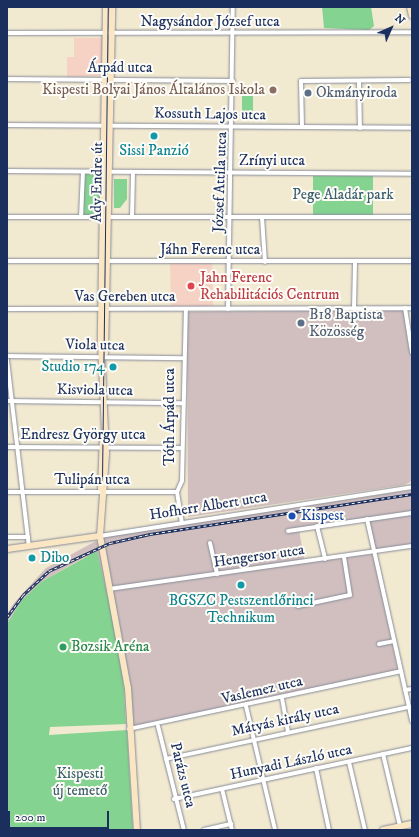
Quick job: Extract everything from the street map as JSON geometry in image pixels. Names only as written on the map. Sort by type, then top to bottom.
[{"type":"street","name":"Ady Endre út","points":[[106,7],[109,34]]},
{"type":"street","name":"Ady Endre út","points":[[112,7],[109,34],[104,431],[100,536],[128,688],[129,729],[137,830]]},
{"type":"street","name":"József Attila utca","points":[[228,309],[234,127],[234,7]]},
{"type":"street","points":[[410,7],[412,16]]},
{"type":"street","name":"Nagysándor József utca","points":[[7,33],[234,34],[412,32]]},
{"type":"street","name":"Árpád utca","points":[[7,79],[233,81]]},
{"type":"street","points":[[302,126],[301,81],[359,82],[409,80]]},
{"type":"street","points":[[359,82],[360,128]]},
{"type":"street","name":"Kossuth Lajos utca","points":[[7,125],[412,128]]},
{"type":"street","points":[[7,171],[83,172],[81,217]]},
{"type":"street","name":"Zrínyi utca","points":[[83,172],[412,174]]},
{"type":"street","points":[[132,217],[133,172]]},
{"type":"street","points":[[7,217],[412,218]]},
{"type":"street","points":[[262,217],[264,262]]},
{"type":"street","name":"Jáhn Ferenc utca","points":[[7,261],[354,263],[412,261]]},
{"type":"street","points":[[354,263],[354,308]]},
{"type":"street","points":[[405,308],[412,352]]},
{"type":"street","name":"Vas Gereben utca","points":[[7,309],[105,310],[412,308]]},
{"type":"street","name":"Tóth Árpád utca","points":[[182,522],[177,492],[182,480],[183,358],[186,309]]},
{"type":"street","name":"Viola utca","points":[[7,356],[183,358]]},
{"type":"street","points":[[7,360],[29,546]]},
{"type":"street","name":"Kisviola utca","points":[[7,401],[183,403]]},
{"type":"street","name":"Endresz György utca","points":[[7,447],[182,448]]},
{"type":"street","name":"Hofherr Albert utca","points":[[7,549],[100,536],[412,487]]},
{"type":"street","name":"Tulipán utca","points":[[7,492],[177,492]]},
{"type":"street","points":[[288,531],[412,512]]},
{"type":"street","points":[[367,519],[373,553],[412,721]]},
{"type":"street","points":[[317,526],[325,559]]},
{"type":"street","points":[[7,537],[28,537]]},
{"type":"street","points":[[210,543],[217,574]]},
{"type":"street","name":"Hengersor utca","points":[[109,589],[373,553],[412,546]]},
{"type":"street","points":[[298,606],[350,595],[344,557]]},
{"type":"street","points":[[379,644],[394,641]]},
{"type":"street","name":"Vaslemez utca","points":[[129,729],[158,726],[401,671]]},
{"type":"street","points":[[406,690],[412,689]]},
{"type":"street","points":[[282,698],[288,732]]},
{"type":"street","points":[[246,706],[275,830]]},
{"type":"street","name":"Mátyás király utca","points":[[166,759],[254,738],[409,707]]},
{"type":"street","name":"Parázs utca","points":[[158,726],[174,799],[184,830]]},
{"type":"street","name":"Hunyadi László utca","points":[[174,799],[412,748]]},
{"type":"street","points":[[383,754],[400,826]]},
{"type":"street","points":[[349,762],[365,830]]},
{"type":"street","points":[[316,768],[329,830]]},
{"type":"street","points":[[222,789],[232,830]]},
{"type":"street","points":[[204,830],[231,824]]},
{"type":"street","points":[[383,830],[412,824]]},
{"type":"shaded area","points":[[74,38],[103,38],[102,76],[67,77],[67,57],[74,57]]},
{"type":"shaded area","name":"Jahn Ferenc Rehabilitációs Centrum","points":[[170,262],[212,262],[213,309],[171,309]]},
{"type":"shaded area","points":[[405,310],[412,359],[412,481],[404,485],[188,517],[187,312]]},
{"type":"shaded area","points":[[412,490],[412,545],[375,550],[368,520],[299,530],[305,563],[373,554],[398,670],[127,730],[122,660],[87,556],[41,582],[21,601],[7,624],[7,614],[14,603],[46,568],[96,541],[99,545],[101,537]]},
{"type":"green space","points":[[322,7],[371,7],[374,26],[369,30],[324,28]]},
{"type":"green space","points":[[242,96],[253,96],[253,117],[242,117]]},
{"type":"green space","points":[[84,174],[103,175],[103,216],[84,215]]},
{"type":"green space","name":"Pege Aladár park","points":[[313,176],[373,176],[373,215],[313,215]]},
{"type":"green space","points":[[114,179],[127,179],[127,199],[120,208],[114,208]]},
{"type":"green space","name":"Kispesti új temető","points":[[97,551],[122,660],[126,724],[50,727],[49,735],[127,730],[133,830],[7,830],[7,624],[21,601],[41,582]]},
{"type":"tram line","points":[[102,480],[108,7]]},
{"type":"railway","points":[[7,617],[23,595],[49,571],[110,543],[150,534],[412,494]]},
{"type":"place","name":"Kispesti Bolyai János Általános Iskola","points":[[273,90]]},
{"type":"place","name":"Okmányiroda","points":[[308,93]]},
{"type":"place","name":"Sissi Panzió","points":[[154,136]]},
{"type":"place","name":"Jahn Ferenc Rehabilitációs Centrum","points":[[191,286]]},
{"type":"place","name":"B18 Baptista Közösség","points":[[301,323]]},
{"type":"place","name":"Studio 174","points":[[113,367]]},
{"type":"place","name":"Kispest","points":[[292,516]]},
{"type":"place","name":"Dibo","points":[[32,558]]},
{"type":"place","name":"BGSZC Pestszentlőrinci Technikum","points":[[241,585]]},
{"type":"place","name":"Bozsik Aréna","points":[[63,647]]}]
